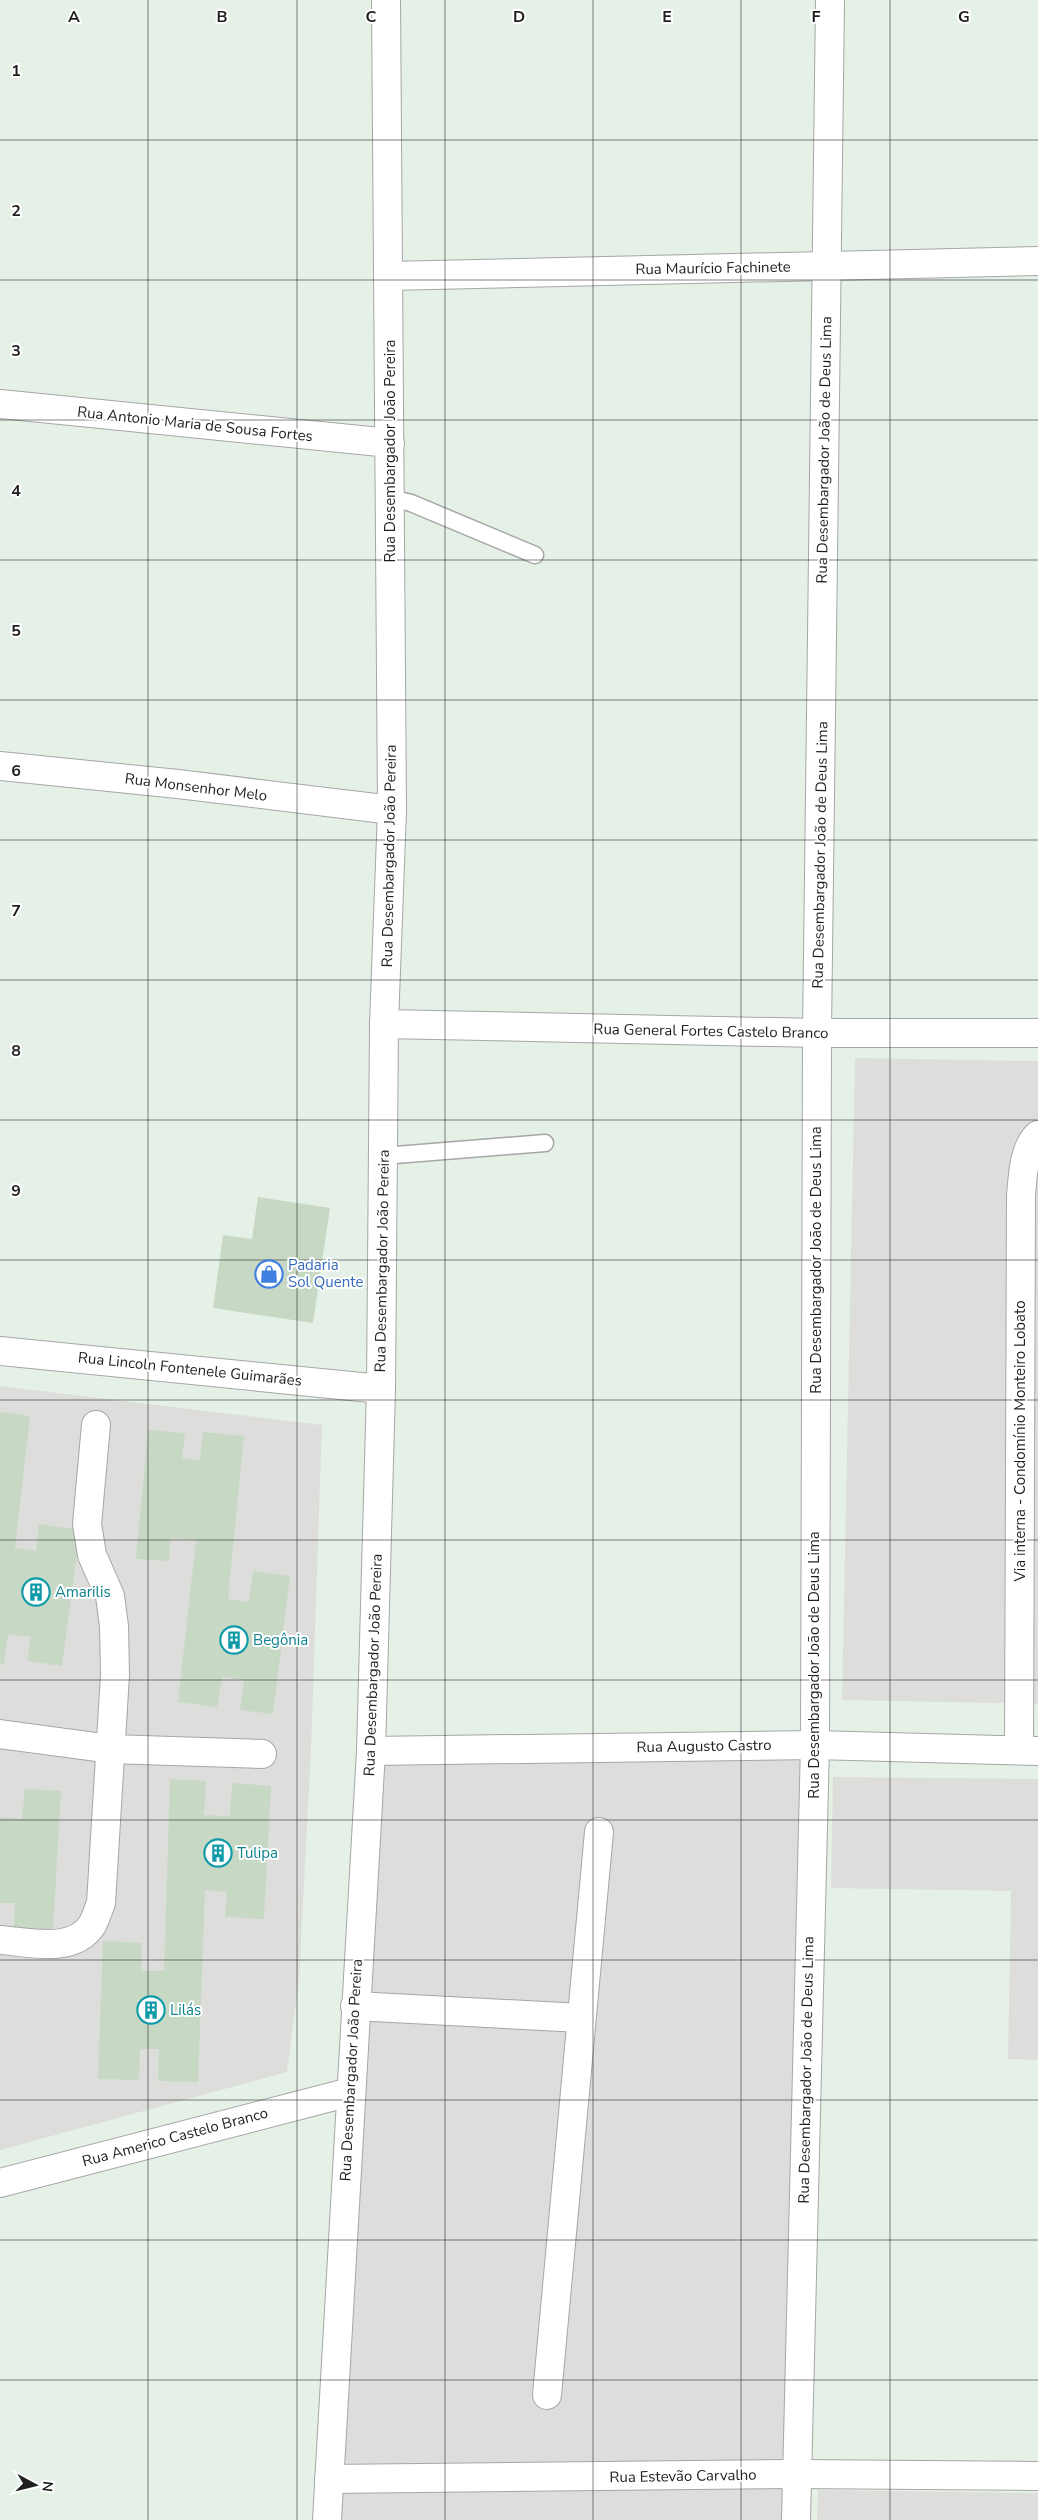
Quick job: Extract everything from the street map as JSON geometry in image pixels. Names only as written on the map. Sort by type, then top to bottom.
[{"type":"street","name":"Rua Desembargador João Pereira","points":[[327,2520],[371,1751],[381,1388],[384,1024],[392,810],[386,0]]},
{"type":"street","name":"Rua Desembargador João de Deus Lima","points":[[796,2520],[815,1745],[817,1033],[830,0]]},
{"type":"street","name":"Rua Maurício Fachinete","points":[[388,276],[1038,261]]},
{"type":"street","name":"Rua Antonio Maria de Sousa Fortes","points":[[0,404],[390,443]]},
{"type":"street","name":"Rua Monsenhor Melo","points":[[0,766],[178,784],[392,810]]},
{"type":"street","name":"Rua General Fortes Castelo Branco","points":[[384,1024],[817,1033],[1038,1033]]},
{"type":"street","name":"Via interna - Condomínio Monteiro Lobato","points":[[1028,1751],[1021,1195],[1026,1160],[1033,1140],[1038,1136]]},
{"type":"street","name":"Rua Lincoln Fontenele Guimarães","points":[[0,1351],[381,1388]]},
{"type":"street","points":[[0,1940],[63,1944],[79,1937],[92,1926],[101,1903],[115,1675],[114,1626],[110,1596],[92,1555],[87,1524],[96,1424]]},
{"type":"street","points":[[0,1734],[111,1749],[262,1754]]},
{"type":"street","name":"Rua Augusto Castro","points":[[371,1751],[815,1745],[1028,1751]]},
{"type":"street","points":[[547,2394],[599,1832]]},
{"type":"street","points":[[355,2006],[581,2018]]},
{"type":"street","name":"Rua Americo Castelo Branco","points":[[0,2183],[350,2092]]},
{"type":"street","name":"Rua Estevão Carvalho","points":[[328,2479],[796,2474],[1038,2476]]},
{"type":"lane","points":[[391,498],[411,503],[535,555]]},
{"type":"lane","points":[[383,1156],[546,1143]]},
{"type":"shaded area","points":[[855,1058],[1038,1061],[1038,1704],[842,1700]]},
{"type":"shaded area","points":[[0,1386],[322,1425],[311,1749],[299,1980],[287,2072],[0,2150]]},
{"type":"shaded area","points":[[376,1752],[811,1753],[796,2520],[327,2520]]},
{"type":"shaded area","points":[[833,1777],[1038,1779],[1038,2060],[1008,2059],[1011,1891],[831,1888]]},
{"type":"shaded area","points":[[818,2490],[1038,2493],[1038,2520],[817,2520]]},
{"type":"building","name":"Padaria Sol Quente","points":[[258,1197],[330,1208],[313,1323],[213,1308],[223,1235],[252,1239]]},
{"type":"building","name":"Amarilis","points":[[0,1412],[30,1416],[15,1548],[36,1551],[39,1524],[80,1530],[62,1666],[27,1661],[31,1637],[8,1634],[4,1665],[0,1664]]},
{"type":"building","points":[[148,1430],[185,1433],[182,1458],[200,1460],[203,1432],[244,1436],[228,1599],[249,1602],[253,1571],[290,1576],[273,1714],[240,1710],[244,1680],[222,1677],[217,1707],[178,1702],[196,1540],[170,1538],[169,1561],[136,1559]]},
{"type":"building","points":[[170,1779],[206,1781],[204,1815],[230,1816],[232,1783],[271,1786],[264,1919],[225,1917],[227,1892],[205,1890],[198,2082],[158,2081],[159,2049],[140,2049],[139,2080],[98,2079],[103,1941],[142,1943],[141,1971],[164,1971]]},
{"type":"building","points":[[25,1789],[61,1791],[53,1930],[14,1927],[15,1903],[0,1903],[0,1817],[22,1819]]},
{"type":"place","name":"Padaria Sol Quente","points":[[269,1274]]},
{"type":"place","name":"Amarilis","points":[[36,1592]]},
{"type":"place","name":"Begônia","points":[[234,1640]]},
{"type":"place","name":"Tulipa","points":[[218,1853]]},
{"type":"place","name":"Lilás","points":[[151,2010]]}]
